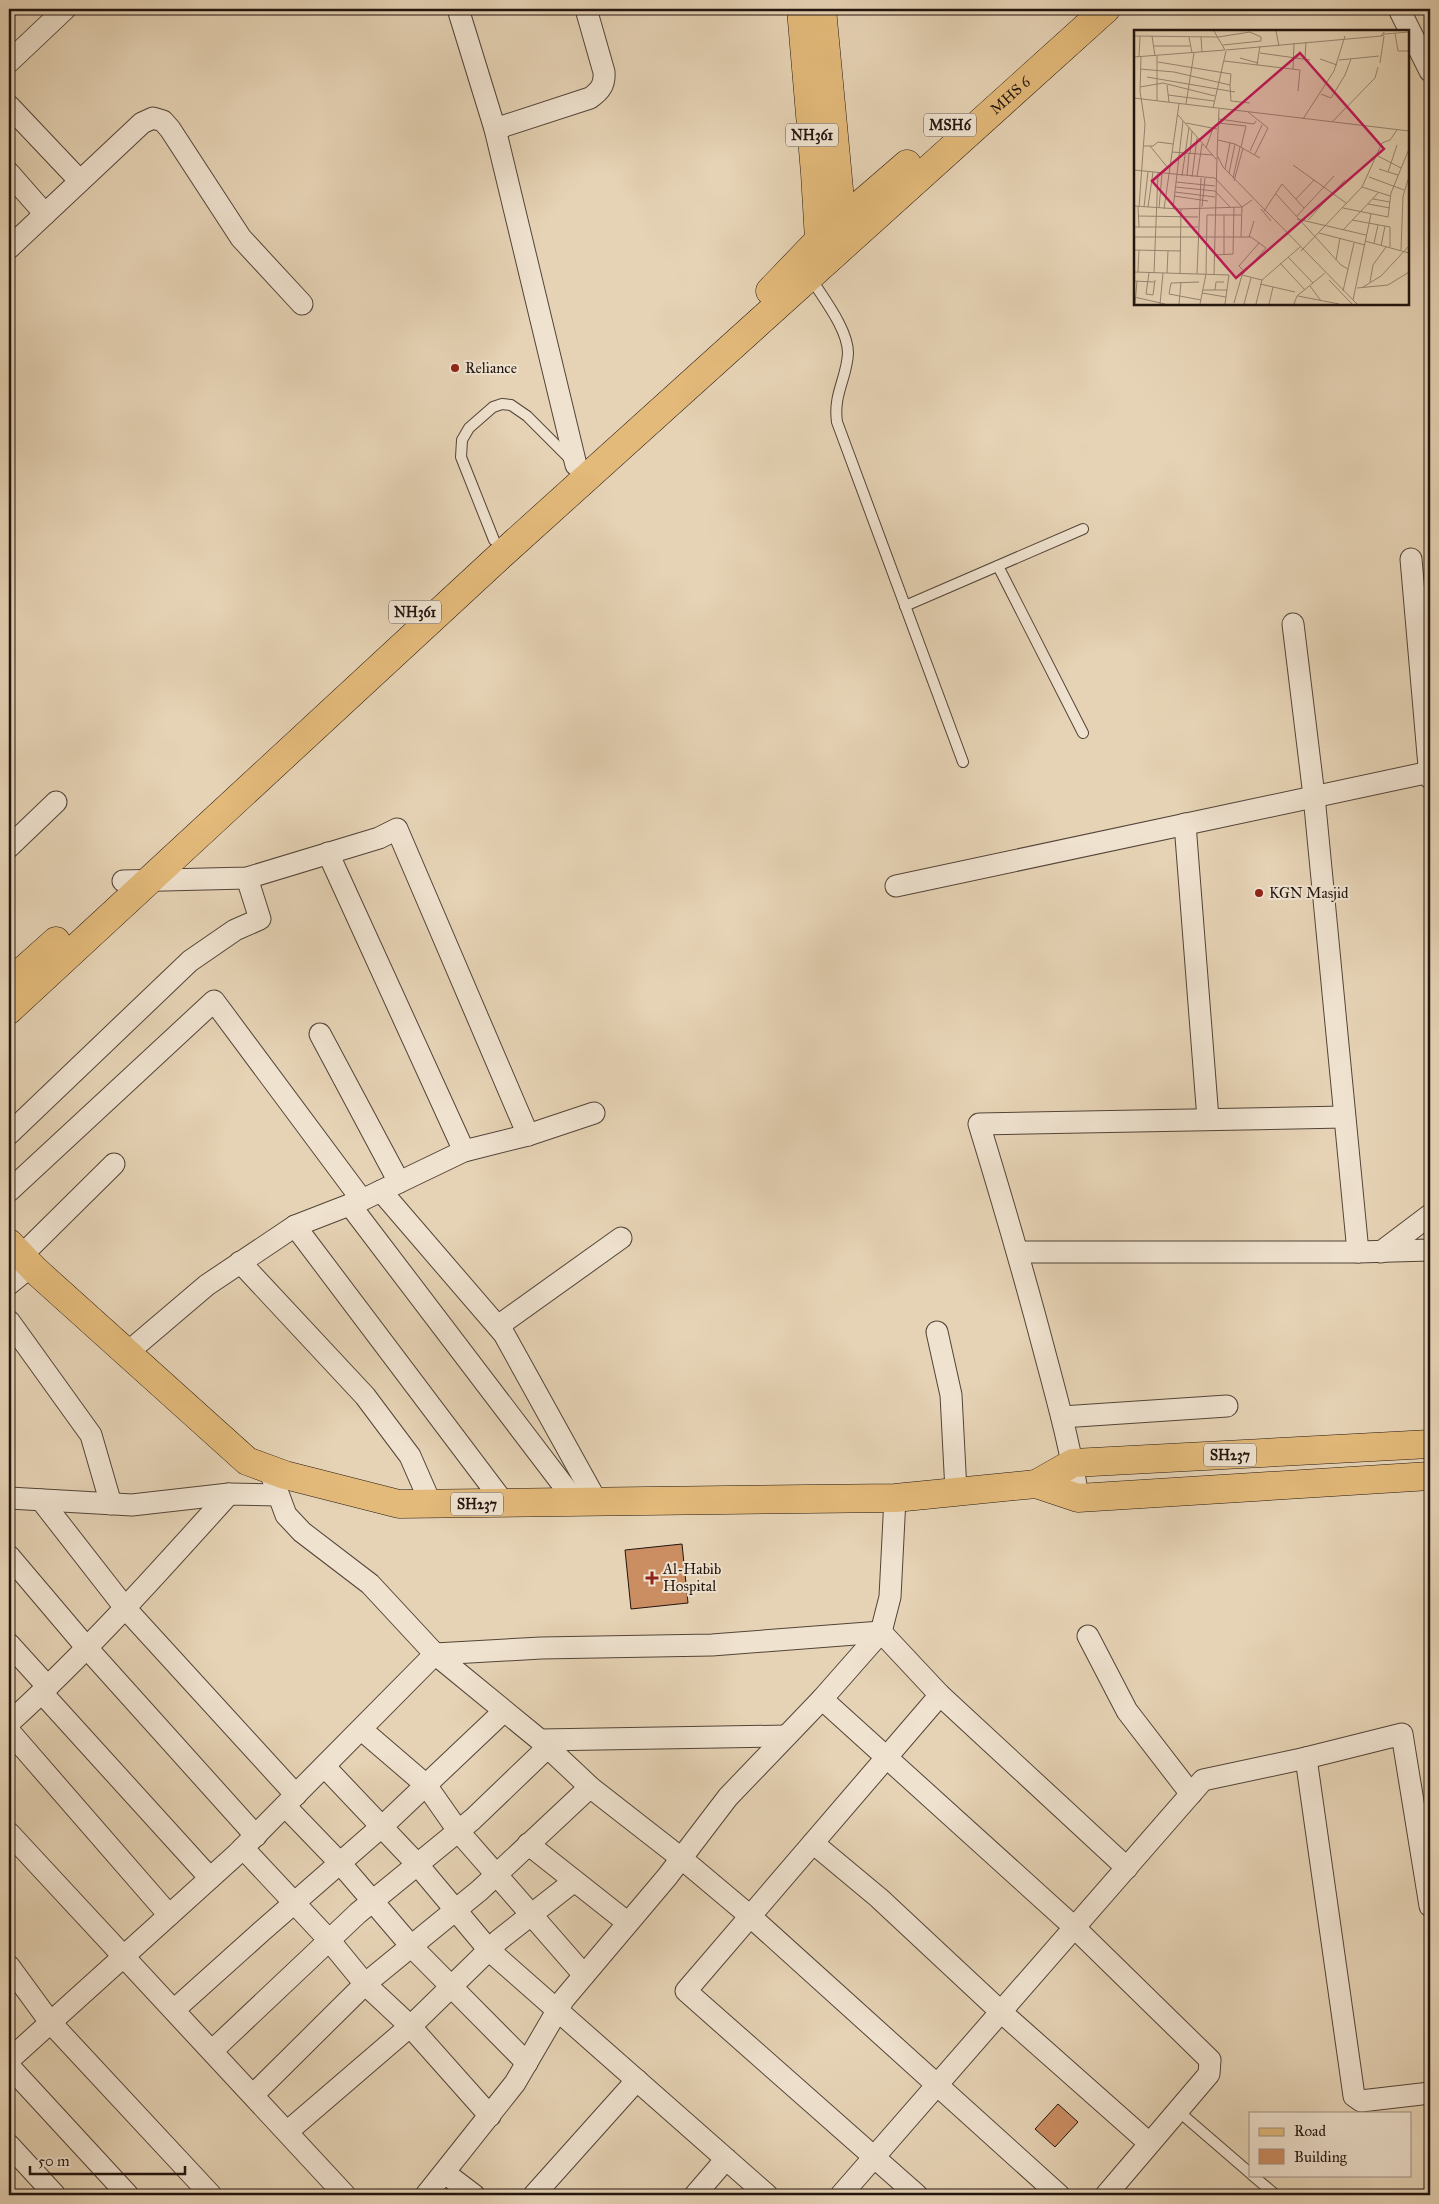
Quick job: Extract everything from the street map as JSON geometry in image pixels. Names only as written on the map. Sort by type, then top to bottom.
[{"type":"main road","name":"NH361","points":[[9,983],[136,881],[494,540],[756,305],[804,268],[834,240],[815,173],[801,9]]},
{"type":"main road","points":[[822,9],[834,240]]},
{"type":"main road","name":"MSH6","points":[[834,240],[1082,9]]},
{"type":"main road","name":"MHS 6","points":[[834,240],[1106,9]]},
{"type":"main road","points":[[9,1010],[136,881],[501,555],[804,268]]},
{"type":"main road","name":"SH237","points":[[20,1255],[247,1462],[399,1504],[895,1498],[1036,1484],[1078,1498],[1430,1476]]},
{"type":"main road","name":"SH237","points":[[1036,1484],[1073,1463],[1430,1444]]},
{"type":"street","points":[[9,62],[65,9]]},
{"type":"street","points":[[458,9],[495,129],[576,465]]},
{"type":"street","points":[[495,129],[590,98],[598,93],[605,80],[604,72],[586,9]]},
{"type":"street","points":[[1399,9],[1430,70]]},
{"type":"street","points":[[9,106],[80,181]]},
{"type":"street","points":[[9,248],[142,123],[153,118],[163,121],[170,129],[241,238],[302,304]]},
{"type":"street","points":[[9,173],[45,214]]},
{"type":"street","points":[[896,886],[1314,796],[1430,774],[1411,559]]},
{"type":"street","points":[[1293,624],[1314,796],[1358,1252]]},
{"type":"street","points":[[9,846],[56,802]]},
{"type":"street","points":[[1185,824],[1208,1120]]},
{"type":"street","points":[[136,881],[247,878],[379,838],[397,829],[528,1135]]},
{"type":"street","points":[[328,853],[464,1151]]},
{"type":"street","points":[[9,1134],[190,961],[235,930],[260,919],[247,878]]},
{"type":"street","points":[[9,1191],[214,1001],[373,1194],[498,1326],[515,1351],[587,1502]]},
{"type":"street","points":[[320,1034],[373,1194],[587,1502]]},
{"type":"street","points":[[127,1353],[207,1285],[295,1226],[373,1194],[464,1151],[528,1135],[594,1113]]},
{"type":"street","points":[[1078,1498],[1073,1463],[1062,1417],[1018,1252],[979,1124],[1344,1117]]},
{"type":"street","points":[[9,1284],[20,1255],[114,1164]]},
{"type":"street","points":[[1381,1252],[1430,1215]]},
{"type":"street","points":[[295,1226],[504,1504]]},
{"type":"street","points":[[498,1326],[621,1238]]},
{"type":"street","points":[[1018,1252],[1381,1252],[1430,1250]]},
{"type":"street","points":[[240,1262],[365,1396],[410,1456],[431,1504]]},
{"type":"street","points":[[9,1322],[91,1435],[111,1504]]},
{"type":"street","points":[[938,1332],[951,1395],[956,1491]]},
{"type":"street","points":[[1062,1417],[1227,1406]]},
{"type":"street","points":[[269,1469],[286,1515],[302,1532],[370,1584],[435,1654],[544,1744],[590,1787],[681,1858],[750,1916],[1059,2195]]},
{"type":"street","points":[[9,1723],[126,1609],[229,1494]]},
{"type":"street","points":[[9,1498],[132,1505],[229,1494],[278,1495]]},
{"type":"street","points":[[426,2195],[515,2083],[557,2008],[681,1858],[728,1797],[822,1699],[881,1632],[890,1596],[895,1498]]},
{"type":"street","points":[[41,1500],[126,1609],[291,1801],[340,1863],[411,1946],[526,2062]]},
{"type":"street","points":[[9,1556],[250,1842],[294,1903],[329,1940],[365,1984],[410,2026],[490,2116]]},
{"type":"street","points":[[9,2060],[250,1842],[435,1654],[541,1648],[712,1645],[881,1632]]},
{"type":"street","points":[[881,1632],[940,1695],[1126,1868]]},
{"type":"street","points":[[1088,1636],[1127,1711],[1191,1794]]},
{"type":"street","points":[[9,1644],[45,1690],[210,1878]]},
{"type":"street","points":[[917,2195],[686,1991],[940,1695]]},
{"type":"street","points":[[822,1699],[1074,1927],[1210,2060],[1209,2074],[1106,2195]]},
{"type":"street","points":[[174,2010],[381,1828],[504,1711]]},
{"type":"street","points":[[362,1730],[426,1785],[459,1832],[584,1975]]},
{"type":"street","points":[[9,1731],[169,1915]]},
{"type":"street","points":[[841,2195],[1203,1780],[1306,1758],[1402,1734],[1430,1906]]},
{"type":"street","points":[[213,2050],[373,1900],[459,1832],[544,1744],[786,1736]]},
{"type":"street","points":[[1306,1758],[1354,2096],[1360,2101],[1430,2092]]},
{"type":"street","points":[[325,1767],[417,1864],[489,1950],[767,2195]]},
{"type":"street","points":[[253,2094],[365,1984],[455,1911],[590,1787]]},
{"type":"street","points":[[9,1833],[213,2050],[345,2195]]},
{"type":"street","points":[[813,1843],[879,1898],[1000,2011],[1149,2143]]},
{"type":"street","points":[[528,1844],[628,1923]]},
{"type":"street","points":[[287,2132],[410,2026],[489,1950],[574,1882]]},
{"type":"street","points":[[9,1967],[50,2022],[211,2195]]},
{"type":"street","points":[[9,2066],[128,2195]]},
{"type":"street","points":[[534,2195],[637,2080]]},
{"type":"street","points":[[9,2145],[55,2195]]},
{"type":"street","points":[[694,2195],[726,2159]]},
{"type":"street","points":[[445,2173],[474,2195]]},
{"type":"lane","points":[[804,268],[842,330],[846,342],[846,365],[837,393],[837,422],[963,762]]},
{"type":"lane","points":[[494,540],[461,457],[462,440],[469,428],[493,407],[502,404],[511,405],[528,416],[576,465]]},
{"type":"lane","points":[[905,606],[1083,529]]},
{"type":"lane","points":[[998,566],[1083,733]]},
{"type":"lane","points":[[1177,2110],[1249,2172]]},
{"type":"lane","points":[[1253,2176],[1276,2195]]},
{"type":"building","points":[[682,1544],[688,1603],[631,1609],[625,1550]]},
{"type":"building","points":[[1058,2104],[1078,2122],[1055,2147],[1035,2129]]},
{"type":"place","name":"Reliance","points":[[455,368]]},
{"type":"place","name":"KGN Masjid","points":[[1259,893]]},
{"type":"place","name":"Al-Habib Hospital","points":[[652,1578]]}]
